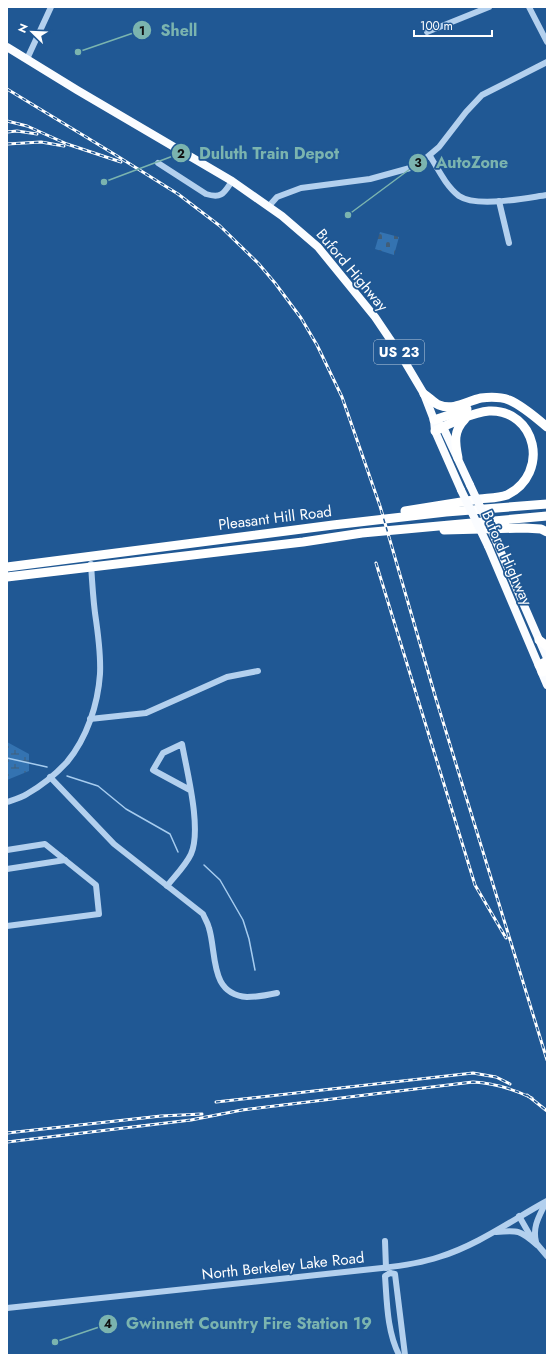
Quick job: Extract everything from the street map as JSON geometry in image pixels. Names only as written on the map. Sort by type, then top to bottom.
[{"type":"highway","points":[[424,394],[439,405],[449,407],[458,406],[482,398],[508,400],[522,407],[547,427]]},
{"type":"highway","points":[[434,420],[483,404],[498,404],[514,408],[547,435]]},
{"type":"highway","points":[[333,525],[368,517],[506,495],[521,485],[528,477],[534,461],[532,440],[523,426],[514,418],[503,412],[488,411],[475,414],[439,429]]},
{"type":"highway","points":[[458,458],[455,441],[456,435],[458,428],[466,417]]},
{"type":"highway","name":"Pleasant Hill Road","points":[[7,567],[333,525],[446,512],[547,504]]},
{"type":"highway","name":"Pleasant Hill Road","points":[[7,576],[303,542],[362,533],[547,516]]},
{"type":"highway","points":[[362,533],[524,528],[541,529],[547,532]]},
{"type":"main road","name":"Buford Highway","points":[[7,47],[232,181],[269,206],[318,247],[375,317],[402,357],[424,394],[434,420],[458,458],[543,643],[547,658]]},
{"type":"main road","name":"Buford Highway","points":[[439,429],[461,490],[544,667],[547,685]]},
{"type":"street","points":[[27,59],[51,7]]},
{"type":"street","points":[[427,32],[489,7]]},
{"type":"street","points":[[529,7],[547,42]]},
{"type":"street","points":[[269,206],[276,197],[301,188],[370,179],[402,171],[419,163],[439,148],[466,112],[482,95],[547,62]]},
{"type":"street","points":[[430,156],[448,184],[459,196],[474,201],[547,195]]},
{"type":"street","points":[[158,163],[206,194],[213,196],[219,196],[232,181]]},
{"type":"street","points":[[499,200],[509,243]]},
{"type":"street","points":[[7,802],[26,795],[50,778],[67,762],[78,745],[90,719],[96,699],[100,674],[99,647],[90,557]]},
{"type":"street","points":[[90,719],[146,713],[227,677],[258,671]]},
{"type":"street","points":[[167,886],[191,855],[194,846],[195,817],[182,744],[164,753],[153,770],[190,790]]},
{"type":"street","points":[[50,778],[114,844],[203,914],[209,928],[216,974],[222,984],[232,992],[241,996],[248,997],[278,993]]},
{"type":"street","points":[[7,850],[45,844],[96,885],[99,914],[7,926]]},
{"type":"street","points":[[7,869],[65,860]]},
{"type":"street","points":[[537,1245],[534,1235],[536,1223],[547,1201]]},
{"type":"street","name":"North Berkeley Lake Road","points":[[7,1308],[388,1269],[440,1257],[460,1249],[493,1233],[519,1216],[547,1201]]},
{"type":"street","points":[[519,1216],[537,1245]]},
{"type":"street","points":[[493,1233],[516,1231],[525,1234],[547,1256]]},
{"type":"street","points":[[385,1241],[388,1269],[385,1276],[389,1323],[392,1342],[398,1355]]},
{"type":"street","points":[[388,1269],[395,1274],[405,1355]]},
{"type":"green space","points":[[380,232],[399,237],[394,255],[375,249]]},
{"type":"green space","points":[[7,742],[29,754],[29,771],[7,780]]},
{"type":"waterway","points":[[7,758],[47,767]]},
{"type":"waterway","points":[[67,776],[98,786],[126,809],[170,834],[178,852]]},
{"type":"waterway","points":[[204,865],[220,880],[243,920],[249,939],[255,970]]},
{"type":"railway","points":[[7,89],[178,194],[220,226],[258,263],[275,283],[301,318],[317,345],[342,397],[380,506],[436,699],[547,1060]]},
{"type":"railway","points":[[7,121],[27,126],[67,144],[121,162]]},
{"type":"railway","points":[[7,132],[17,131],[37,134]]},
{"type":"railway","points":[[7,144],[41,142],[64,146]]},
{"type":"railway","points":[[376,563],[475,885],[506,938]]},
{"type":"railway","points":[[216,1102],[473,1073],[496,1077],[510,1084]]},
{"type":"railway","points":[[7,1142],[191,1120],[242,1110],[473,1082],[504,1087],[532,1098]]},
{"type":"railway","points":[[527,1095],[547,1111]]},
{"type":"railway","points":[[7,1133],[161,1116],[202,1114]]},
{"type":"place","name":"Shell","points":[[78,52]]},
{"type":"place","name":"Duluth Train Depot","points":[[104,182]]},
{"type":"place","name":"AutoZone","points":[[348,215]]},
{"type":"place","name":"Gwinnett Country Fire Station 19","points":[[55,1342]]}]
